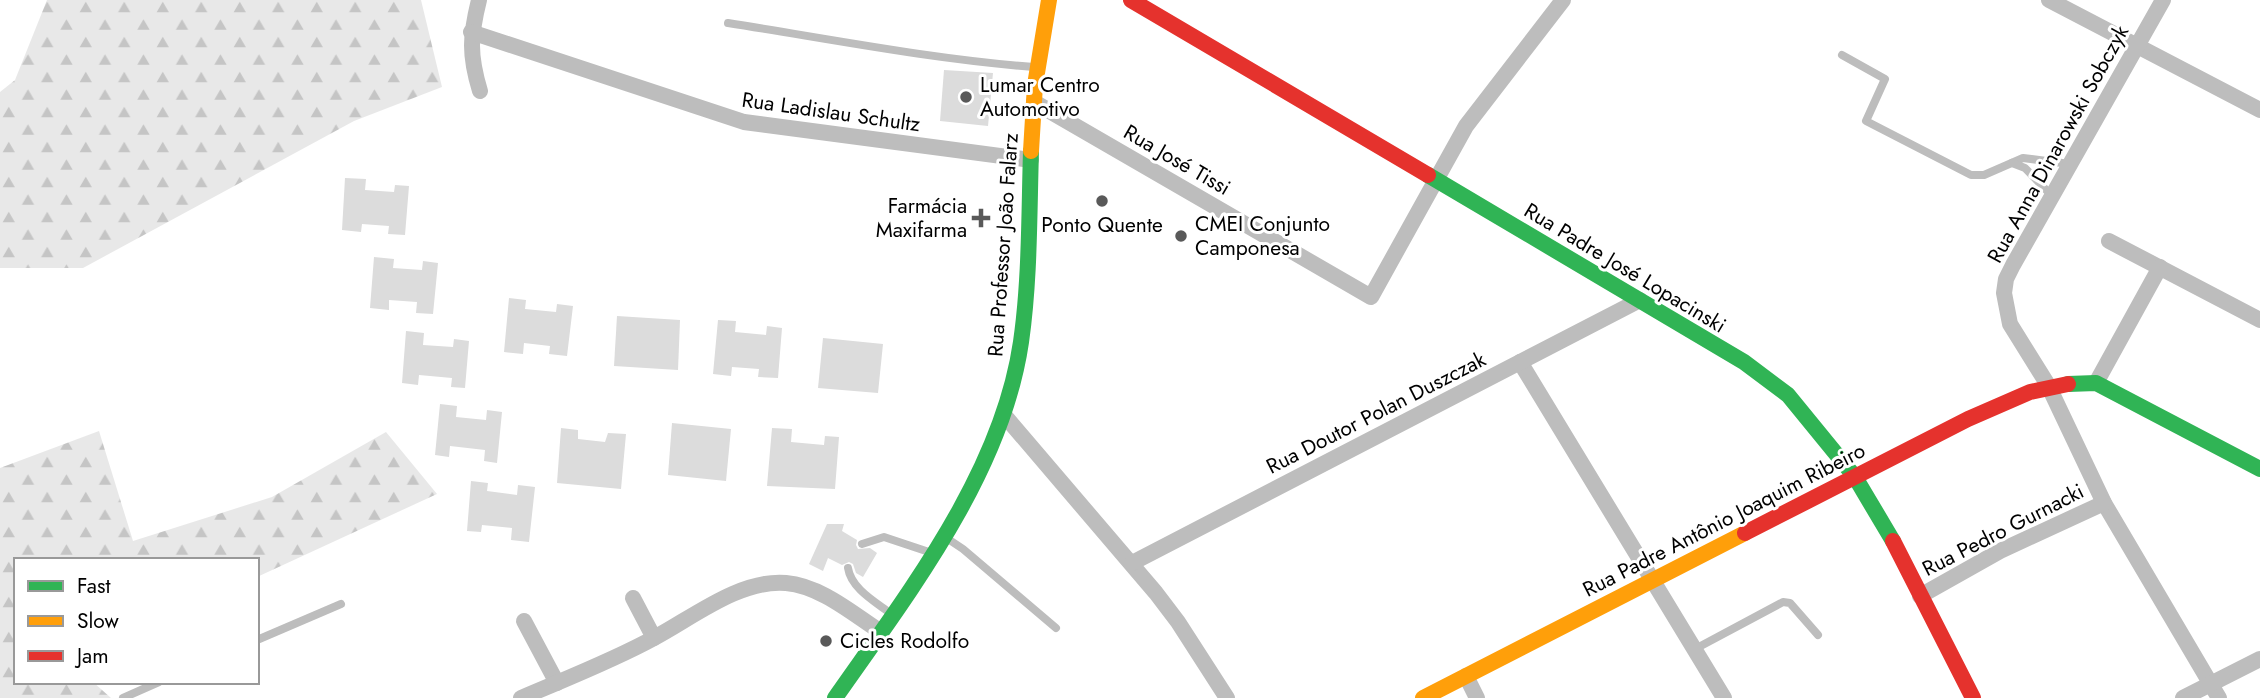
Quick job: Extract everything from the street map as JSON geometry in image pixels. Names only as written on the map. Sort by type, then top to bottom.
[{"type":"street","points":[[479,0],[471,32],[472,58],[480,91]]},
{"type":"street","name":"Rua Professor João Falarz","points":[[835,698],[943,535],[988,454],[1004,415],[1022,334],[1034,102],[1049,0]]},
{"type":"street","name":"Rua Padre José Lopacinski","points":[[1131,0],[1640,300],[1767,378],[1788,395],[1855,477],[1893,541],[1973,698]]},
{"type":"street","points":[[1436,180],[1477,110],[1563,0]]},
{"type":"street","points":[[2049,0],[2260,110]]},
{"type":"street","name":"Rua Anna Dinarowski Sobczyk","points":[[2163,0],[2013,265],[2006,279],[2005,309],[2010,324],[2048,385],[2104,503],[2216,691]]},
{"type":"street","name":"Rua Ladislau Schultz","points":[[471,32],[744,122],[1031,160]]},
{"type":"street","name":"Rua José Tissi","points":[[1034,102],[1371,297],[1436,180]]},
{"type":"street","points":[[2109,241],[2260,320]]},
{"type":"street","points":[[2160,267],[2096,383],[2260,469]]},
{"type":"street","name":"Rua Doutor Polan Duszczak","points":[[1132,564],[1640,300]]},
{"type":"street","points":[[1520,362],[1724,698]]},
{"type":"street","name":"Rua Padre Antônio Joaquim Ribeiro","points":[[1423,698],[1968,419],[2048,385],[2096,383]]},
{"type":"street","points":[[1004,415],[1132,564],[1178,622],[1227,698]]},
{"type":"street","name":"Rua Pedro Gurnacki","points":[[1920,596],[2010,546],[2104,503]]},
{"type":"street","points":[[521,698],[654,638],[714,603],[762,585],[785,583],[808,588],[881,632]]},
{"type":"street","points":[[633,598],[654,638]]},
{"type":"street","points":[[524,621],[557,682]]},
{"type":"street","points":[[2183,698],[2216,691],[2260,659]]},
{"type":"street","points":[[1466,676],[1477,698]]},
{"type":"lane","points":[[729,23],[988,64],[1037,68]]},
{"type":"lane","points":[[1842,55],[1885,79],[1866,121],[1970,175],[1984,174],[2023,158],[2070,164]]},
{"type":"lane","points":[[2010,162],[2025,168],[2052,196]]},
{"type":"lane","points":[[943,535],[1056,628]]},
{"type":"lane","points":[[862,544],[884,537],[932,553]]},
{"type":"lane","points":[[848,568],[856,586],[892,615]]},
{"type":"lane","points":[[1695,649],[1783,602],[1790,603],[1818,635]]},
{"type":"lane","points":[[259,639],[341,604]]},
{"type":"lane","points":[[123,698],[154,684]]},
{"type":"green space","points":[[47,0],[421,0],[442,87],[354,121],[83,268],[0,268],[0,92],[15,80]]},
{"type":"green space","points":[[99,431],[133,541],[272,497],[386,432],[437,494],[259,576],[259,558],[14,558],[14,684],[95,684],[111,698],[0,698],[0,468]]},
{"type":"building","name":"Lumar Centro Automotivo","points":[[944,70],[993,73],[988,126],[940,121]]},
{"type":"building","points":[[345,178],[366,179],[365,190],[394,192],[395,185],[409,186],[405,235],[388,234],[389,226],[362,224],[361,232],[342,230]]},
{"type":"building","points":[[374,257],[394,259],[393,268],[422,270],[423,261],[438,263],[433,314],[416,313],[417,302],[389,300],[389,310],[370,308]]},
{"type":"building","points":[[509,298],[526,300],[525,309],[556,312],[557,304],[573,306],[567,356],[549,354],[550,346],[524,343],[523,354],[504,352]]},
{"type":"building","points":[[617,316],[680,320],[678,370],[614,366]]},
{"type":"building","points":[[718,320],[736,321],[735,332],[766,335],[767,326],[782,328],[778,378],[758,377],[759,369],[732,367],[731,376],[713,374]]},
{"type":"building","points":[[406,331],[424,333],[423,345],[453,347],[454,339],[469,341],[465,388],[451,387],[452,378],[419,375],[418,385],[402,383]]},
{"type":"building","points":[[823,338],[883,344],[878,393],[818,388]]},
{"type":"building","points":[[440,404],[457,406],[456,417],[486,420],[487,410],[502,412],[497,463],[484,461],[485,450],[450,446],[449,457],[435,455]]},
{"type":"building","points":[[672,423],[731,429],[726,481],[668,475]]},
{"type":"building","points":[[561,428],[578,430],[578,439],[605,442],[608,433],[626,434],[621,489],[557,483]]},
{"type":"building","points":[[772,428],[792,429],[791,442],[824,445],[825,436],[839,437],[835,489],[767,486]]},
{"type":"building","points":[[471,481],[488,483],[487,491],[517,495],[518,485],[535,487],[529,542],[511,540],[512,528],[482,525],[481,532],[467,531]]},
{"type":"building","points":[[827,524],[844,524],[842,531],[857,540],[858,549],[870,548],[877,553],[863,577],[856,573],[853,564],[849,562],[842,565],[828,558],[823,571],[809,564]]},
{"type":"traffic: fast","points":[[835,698],[893,616],[949,529],[994,438],[1011,391],[1024,318],[1031,151]]},
{"type":"traffic: fast","points":[[1428,175],[1744,362],[1788,395],[1855,477],[1893,541]]},
{"type":"traffic: fast","points":[[2068,384],[2096,383],[2260,469]]},
{"type":"traffic: slow","points":[[1031,151],[1035,85],[1049,0]]},
{"type":"traffic: slow","points":[[1423,698],[1745,533]]},
{"type":"traffic: jam","points":[[1131,0],[1428,175]]},
{"type":"traffic: jam","points":[[1745,533],[1968,419],[2030,392],[2068,384]]},
{"type":"traffic: jam","points":[[1893,541],[1973,698]]},
{"type":"place","name":"Lumar Centro Automotivo","points":[[966,97]]},
{"type":"place","name":"Ponto Quente","points":[[1102,201]]},
{"type":"place","name":"Farmácia Maxifarma","points":[[981,218]]},
{"type":"place","name":"CMEI Conjunto Camponesa","points":[[1181,236]]},
{"type":"place","name":"Cicles Rodolfo","points":[[826,641]]}]
